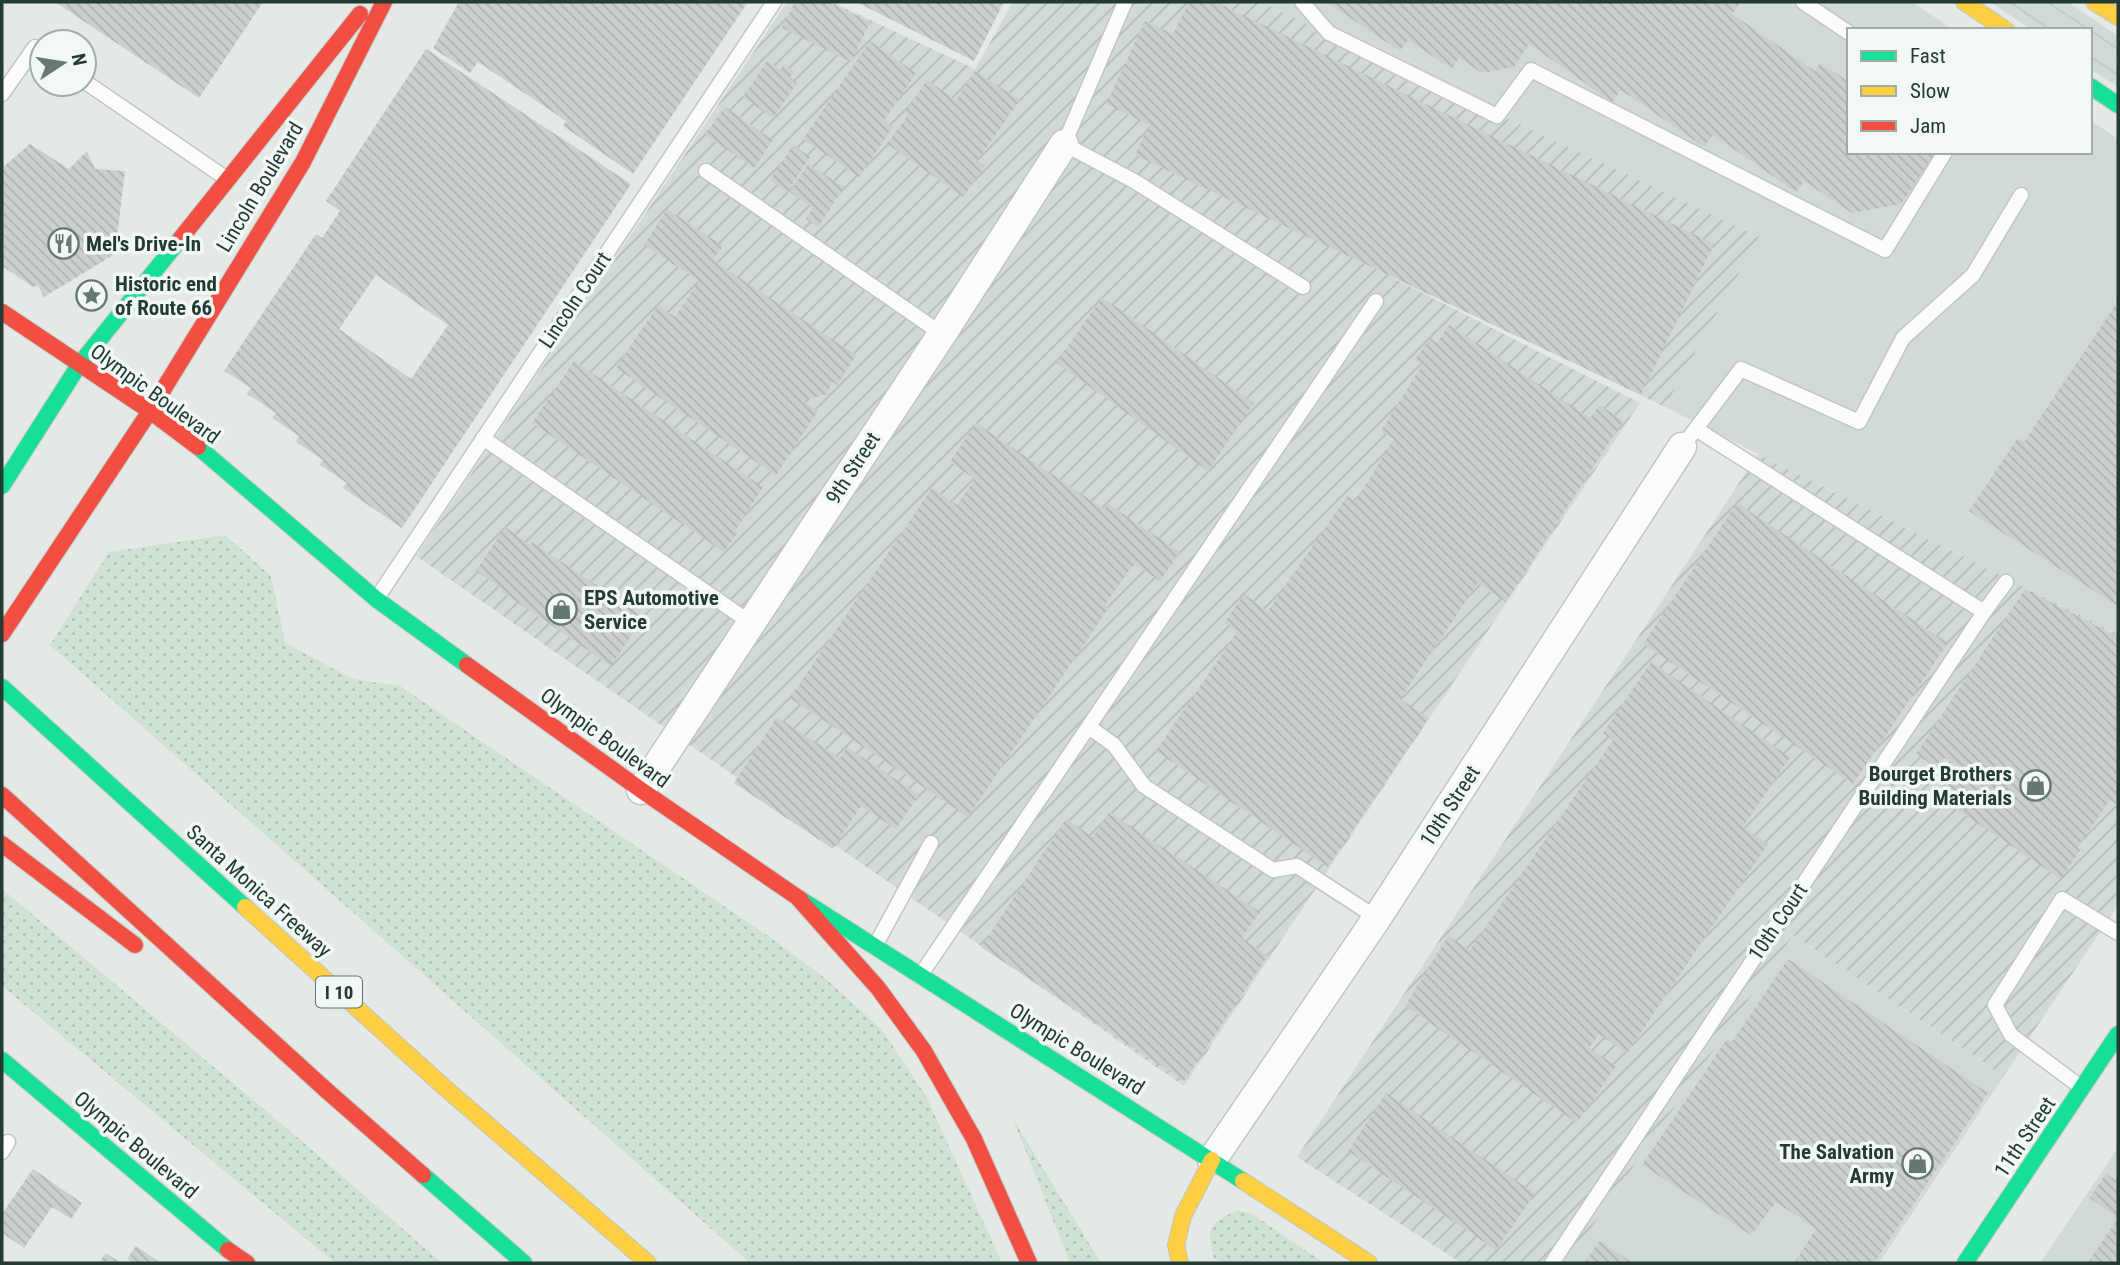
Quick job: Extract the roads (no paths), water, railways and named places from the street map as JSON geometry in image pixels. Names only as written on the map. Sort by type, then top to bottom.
[{"type":"main road","name":"Lincoln Boulevard","points":[[3,483],[79,365],[369,2]]},
{"type":"main road","name":"Lincoln Boulevard","points":[[2,634],[150,411],[303,162],[384,2]]},
{"type":"main road","points":[[1964,2],[1996,27]]},
{"type":"main road","points":[[2095,2],[2118,18]]},
{"type":"main road","points":[[2092,87],[2118,105]]},
{"type":"main road","name":"Olympic Boulevard","points":[[2,312],[193,443],[376,599],[641,790],[797,897],[1212,1160],[1369,1263]]},
{"type":"main road","name":"Santa Monica Freeway","points":[[2,687],[444,1087],[648,1263]]},
{"type":"main road","points":[[2,795],[326,1090],[524,1263]]},
{"type":"main road","points":[[2,844],[142,951]]},
{"type":"main road","points":[[797,897],[878,988],[924,1051],[974,1139],[1029,1263]]},
{"type":"main road","points":[[186,984],[326,1090]]},
{"type":"main road","name":"11th Street","points":[[1965,1263],[2118,1034]]},
{"type":"main road","name":"Olympic Boulevard","points":[[2,1060],[245,1263]]},
{"type":"main road","points":[[1180,1263],[1176,1245],[1184,1216],[1212,1160]]},
{"type":"street","name":"9th Street","points":[[641,790],[1064,144]]},
{"type":"street","name":"10th Street","points":[[1212,1160],[1377,918],[1689,438]]},
{"type":"lane","name":"Lincoln Court","points":[[376,599],[774,2]]},
{"type":"lane","points":[[1125,2],[1064,144],[1134,181],[1303,287]]},
{"type":"lane","points":[[1302,2],[1329,33],[1497,116],[1531,70],[1885,250],[1944,154]]},
{"type":"lane","points":[[1803,2],[1847,32]]},
{"type":"lane","points":[[2,94],[28,57]]},
{"type":"lane","points":[[98,91],[228,179]]},
{"type":"lane","points":[[706,171],[942,334]]},
{"type":"lane","points":[[1984,612],[1689,438],[1741,369],[1859,422],[1903,338],[1973,275],[2021,195]]},
{"type":"lane","points":[[922,975],[1376,301]]},
{"type":"lane","points":[[483,438],[751,623]]},
{"type":"lane","name":"10th Court","points":[[1552,1263],[2006,582]]},
{"type":"lane","points":[[1089,727],[1114,745],[1144,786],[1273,870],[1297,866],[1377,918]]},
{"type":"lane","points":[[875,946],[932,843]]},
{"type":"lane","points":[[2082,1089],[2011,1035],[1995,1005],[2062,899],[2118,933]]},
{"type":"tram line","points":[[2010,2],[2048,28]]},
{"type":"tram line","points":[[2047,2],[2087,28]]},
{"type":"tram line","points":[[2092,31],[2118,49]]},
{"type":"tram line","points":[[2092,57],[2118,75]]},
{"type":"place","name":"Mel's Drive-In","points":[[63,244]]},
{"type":"place","name":"Historic end of Route 66","points":[[92,296]]},
{"type":"place","name":"EPS Automotive Service","points":[[561,610]]},
{"type":"place","name":"Bourget Brothers Building Materials","points":[[2035,786]]},
{"type":"place","name":"The Salvation Army","points":[[1917,1164]]}]
